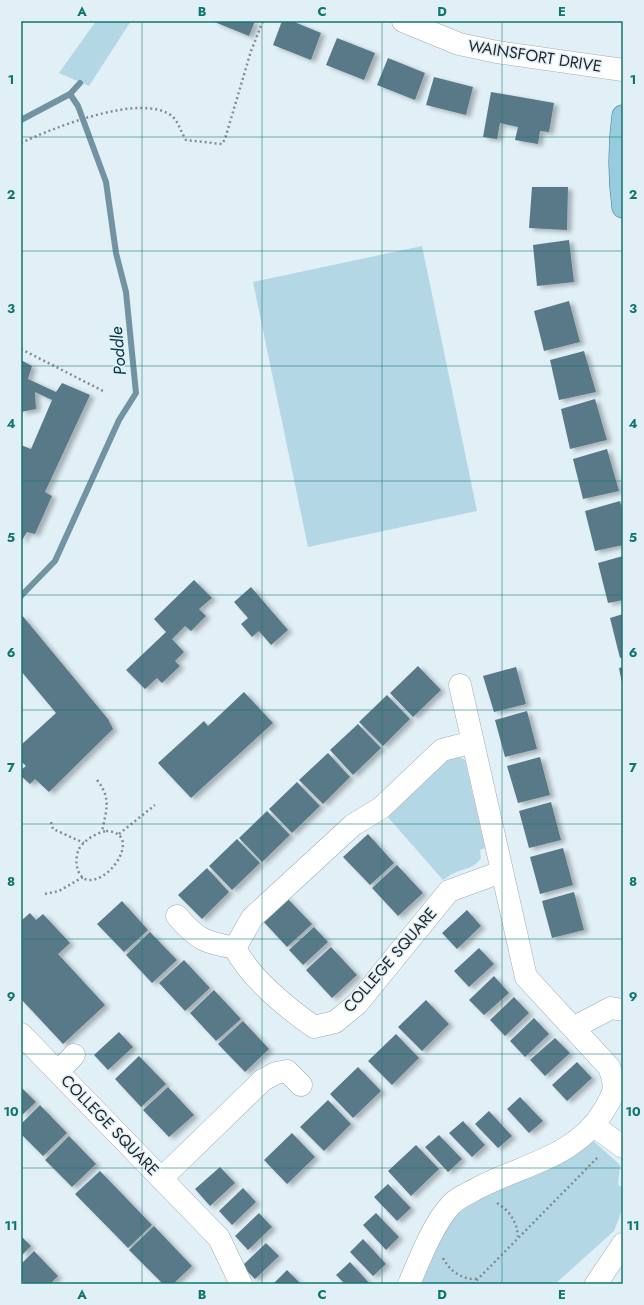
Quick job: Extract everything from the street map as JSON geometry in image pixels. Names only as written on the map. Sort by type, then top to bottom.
[{"type":"main road","points":[[623,116],[620,136],[620,185],[623,207]]},
{"type":"street","name":"WAINSFORT DRIVE","points":[[403,21],[459,44],[497,52],[623,70]]},
{"type":"street","points":[[409,1284],[431,1236],[450,1205],[493,1180],[546,1160],[578,1140],[594,1126],[610,1099],[616,1083],[609,1067],[526,977],[501,872],[460,685]]},
{"type":"street","points":[[177,916],[195,936],[214,944],[235,948],[252,918],[353,825],[381,808],[442,750],[473,742]]},
{"type":"street","name":"COLLEGE SQUARE","points":[[235,948],[241,960],[286,1007],[314,1027],[335,1022],[357,1004],[448,891],[501,872]]},
{"type":"street","points":[[573,1028],[611,1008],[623,1010]]},
{"type":"street","name":"COLLEGE SQUARE","points":[[21,1034],[219,1238],[241,1284]]},
{"type":"street","name":"COLLEGE SQUARE","points":[[58,1072],[74,1055]]},
{"type":"street","name":"COLLEGE SQUARE","points":[[162,1178],[263,1080],[276,1073],[287,1071],[301,1085]]},
{"type":"street","points":[[594,1126],[618,1144]]},
{"type":"street","points":[[596,1284],[623,1244]]},
{"type":"path","points":[[21,143],[46,131],[92,116],[111,112],[149,108],[162,111],[173,117],[186,140],[222,144],[225,139],[250,51],[263,21]]},
{"type":"path","points":[[21,350],[105,392]]},
{"type":"path","points":[[97,780],[104,789],[107,797],[106,813],[102,832]]},
{"type":"path","points":[[119,834],[154,805]]},
{"type":"path","points":[[51,822],[53,830],[84,843]]},
{"type":"path","points":[[113,831],[119,834],[123,841],[123,850],[117,863],[108,872],[90,880],[83,877],[78,871],[76,862],[79,849],[84,843],[102,832],[113,831]]},
{"type":"path","points":[[45,894],[59,891],[83,877]]},
{"type":"path","points":[[473,1284],[518,1238],[618,1144]]},
{"type":"path","points":[[467,1194],[473,1199],[492,1200],[507,1209],[517,1227],[518,1238]]},
{"type":"path","points":[[431,1236],[439,1242],[441,1253],[446,1264],[452,1270],[463,1277],[478,1279]]},
{"type":"shaded area","points":[[96,21],[131,21],[89,86],[59,73]]},
{"type":"shaded area","points":[[422,246],[477,511],[308,547],[253,282]]},
{"type":"shaded area","points":[[453,757],[460,757],[465,760],[485,848],[480,850],[481,858],[478,862],[469,868],[453,874],[443,880],[386,815],[444,760]]},
{"type":"shaded area","points":[[589,1137],[620,1165],[618,1184],[623,1189],[623,1208],[614,1231],[555,1284],[418,1284],[443,1231],[463,1207]]},
{"type":"building","points":[[212,21],[255,21],[249,36]]},
{"type":"building","points":[[282,21],[292,21],[321,33],[311,60],[273,45]]},
{"type":"building","points":[[337,38],[375,53],[364,80],[326,65]]},
{"type":"building","points":[[388,58],[425,73],[415,100],[377,85]]},
{"type":"building","points":[[434,77],[473,87],[466,115],[426,105]]},
{"type":"building","points":[[491,92],[554,103],[549,132],[540,131],[538,144],[515,140],[518,127],[500,123],[497,139],[483,137]]},
{"type":"building","points":[[532,187],[568,187],[567,230],[529,228]]},
{"type":"building","points":[[569,240],[574,282],[537,286],[533,245]]},
{"type":"building","points":[[569,301],[580,342],[544,351],[534,311]]},
{"type":"building","points":[[584,351],[596,392],[559,400],[550,360]]},
{"type":"building","points":[[21,360],[32,366],[28,379],[56,392],[62,383],[90,395],[45,492],[52,496],[35,534],[27,532],[21,542],[21,445],[31,449],[52,400],[35,392],[36,409],[21,412]]},
{"type":"building","points":[[595,399],[607,440],[570,449],[561,409]]},
{"type":"building","points":[[607,449],[619,491],[583,499],[573,459]]},
{"type":"building","points":[[620,501],[623,512],[623,545],[595,551],[585,511]]},
{"type":"building","points":[[623,556],[623,600],[608,603],[598,563]]},
{"type":"building","points":[[194,580],[212,598],[199,609],[206,616],[191,631],[185,626],[172,639],[184,652],[175,661],[180,666],[162,683],[157,678],[145,689],[126,670],[166,632],[154,619]]},
{"type":"building","points":[[251,587],[288,630],[271,645],[259,631],[252,637],[241,624],[248,618],[234,602]]},
{"type":"building","points":[[21,614],[108,719],[113,729],[49,792],[35,779],[30,784],[21,776],[21,770],[26,766],[21,761],[21,745],[56,713],[21,671]]},
{"type":"building","points":[[623,614],[623,657],[620,658],[610,618]]},
{"type":"building","points":[[418,666],[441,690],[413,717],[390,693]]},
{"type":"building","points":[[516,667],[526,704],[494,712],[483,676]]},
{"type":"building","points":[[623,667],[623,683],[622,683],[619,668]]},
{"type":"building","points":[[244,692],[273,723],[191,798],[158,763],[204,721],[208,726]]},
{"type":"building","points":[[387,695],[410,719],[383,746],[359,722]]},
{"type":"building","points":[[527,711],[537,749],[505,757],[495,720]]},
{"type":"building","points":[[358,724],[381,748],[353,775],[330,750]]},
{"type":"building","points":[[328,753],[350,777],[323,804],[299,780]]},
{"type":"building","points":[[540,757],[550,795],[518,803],[507,766]]},
{"type":"building","points":[[297,782],[320,806],[292,833],[269,809]]},
{"type":"building","points":[[551,802],[561,840],[529,848],[519,811]]},
{"type":"building","points":[[267,811],[290,835],[262,862],[239,838]]},
{"type":"building","points":[[368,834],[394,863],[370,885],[343,857]]},
{"type":"building","points":[[237,839],[260,863],[232,890],[209,866]]},
{"type":"building","points":[[563,848],[573,885],[540,894],[530,857]]},
{"type":"building","points":[[397,865],[423,893],[398,916],[372,888]]},
{"type":"building","points":[[207,868],[229,892],[202,919],[178,895]]},
{"type":"building","points":[[574,892],[584,930],[552,938],[542,901]]},
{"type":"building","points":[[285,896],[312,924],[287,947],[261,919]]},
{"type":"building","points":[[122,901],[148,930],[124,952],[97,924]]},
{"type":"building","points":[[467,910],[481,926],[457,949],[442,933]]},
{"type":"building","points":[[30,913],[36,920],[43,914],[70,943],[58,954],[105,1005],[63,1044],[21,999],[21,918],[22,920]]},
{"type":"building","points":[[314,927],[328,942],[303,965],[289,950]]},
{"type":"building","points":[[150,932],[177,960],[152,983],[126,955]]},
{"type":"building","points":[[331,947],[357,975],[332,998],[306,970]]},
{"type":"building","points":[[479,948],[494,964],[469,987],[454,971]]},
{"type":"building","points":[[184,960],[210,988],[185,1011],[159,983]]},
{"type":"building","points":[[494,976],[509,993],[484,1015],[469,1000]]},
{"type":"building","points":[[214,990],[241,1019],[216,1041],[190,1013]]},
{"type":"building","points":[[514,997],[529,1013],[505,1036],[490,1020]]},
{"type":"building","points":[[426,1000],[449,1024],[422,1051],[398,1027]]},
{"type":"building","points":[[534,1018],[549,1034],[525,1057],[510,1041]]},
{"type":"building","points":[[243,1021],[269,1049],[245,1072],[218,1044]]},
{"type":"building","points":[[119,1032],[133,1047],[108,1070],[94,1055]]},
{"type":"building","points":[[396,1034],[419,1058],[392,1085],[368,1061]]},
{"type":"building","points":[[555,1038],[570,1053],[545,1076],[530,1060]]},
{"type":"building","points":[[139,1056],[166,1084],[141,1107],[115,1079]]},
{"type":"building","points":[[577,1062],[592,1078],[567,1101],[552,1085]]},
{"type":"building","points":[[358,1067],[381,1091],[353,1118],[330,1094]]},
{"type":"building","points":[[21,1087],[36,1102],[21,1116]]},
{"type":"building","points":[[168,1087],[194,1115],[169,1137],[143,1110]]},
{"type":"building","points":[[520,1097],[543,1121],[529,1133],[507,1109]]},
{"type":"building","points":[[328,1100],[351,1124],[324,1151],[300,1127]]},
{"type":"building","points":[[40,1105],[67,1133],[43,1156],[21,1134],[21,1124]]},
{"type":"building","points":[[489,1111],[512,1136],[498,1148],[475,1124]]},
{"type":"building","points":[[463,1121],[485,1145],[472,1157],[449,1133]]},
{"type":"building","points":[[292,1133],[315,1157],[287,1184],[264,1160]]},
{"type":"building","points":[[439,1135],[462,1159],[448,1172],[425,1147]]},
{"type":"building","points":[[69,1136],[96,1164],[72,1187],[45,1160]]},
{"type":"building","points":[[416,1145],[439,1169],[411,1196],[388,1171]]},
{"type":"building","points":[[220,1167],[235,1183],[210,1206],[195,1189]]},
{"type":"building","points":[[100,1171],[152,1225],[128,1248],[75,1194]]},
{"type":"building","points":[[388,1184],[411,1208],[397,1221],[374,1197]]},
{"type":"building","points":[[243,1188],[256,1202],[232,1225],[219,1211]]},
{"type":"building","points":[[259,1213],[272,1227],[248,1250],[235,1236]]},
{"type":"building","points":[[376,1213],[399,1237],[386,1250],[363,1225]]},
{"type":"building","points":[[154,1226],[192,1266],[173,1284],[163,1284],[129,1250]]},
{"type":"building","points":[[21,1236],[31,1246],[21,1256]]},
{"type":"building","points":[[363,1239],[386,1264],[373,1276],[350,1252]]},
{"type":"building","points":[[266,1243],[279,1256],[255,1279],[242,1266]]},
{"type":"building","points":[[34,1251],[58,1276],[50,1284],[25,1284],[21,1280],[21,1264]]},
{"type":"building","points":[[350,1262],[370,1284],[345,1284],[336,1275]]},
{"type":"building","points":[[287,1270],[301,1284],[273,1284]]},
{"type":"waterway","points":[[21,120],[70,94],[80,83]]},
{"type":"waterway","name":"Poddle","points":[[21,596],[55,561],[119,420],[136,393],[126,292],[116,253],[106,182],[78,106],[70,94]]}]
